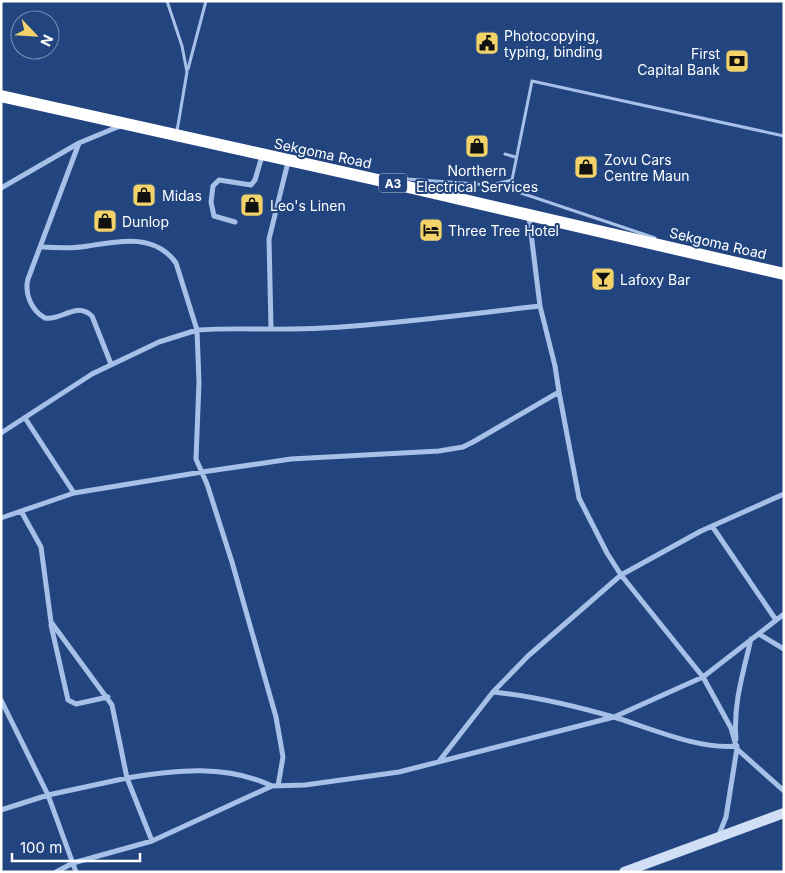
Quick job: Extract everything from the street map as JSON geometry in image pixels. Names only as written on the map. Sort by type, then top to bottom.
[{"type":"highway","name":"Sekgoma Road","points":[[1,96],[529,214],[784,274]]},
{"type":"street","points":[[1,188],[79,143],[122,124]]},
{"type":"street","points":[[79,143],[26,287],[32,302],[42,318],[48,319],[75,310],[86,312],[92,316],[111,364]]},
{"type":"street","points":[[235,222],[214,216],[211,202],[212,186],[219,180],[250,185],[255,180],[262,155]]},
{"type":"street","points":[[271,328],[269,239],[288,161]]},
{"type":"street","points":[[529,214],[540,306],[555,366],[579,498],[621,575],[703,677],[731,728],[737,747],[784,792]]},
{"type":"street","points":[[42,247],[68,248],[124,241],[144,242],[170,253],[176,263],[197,330],[200,382],[195,454],[232,562],[276,717],[282,757],[275,786]]},
{"type":"street","points":[[1,433],[73,386],[111,364],[159,342],[197,330],[321,328],[395,323],[540,306]]},
{"type":"street","points":[[1,510],[3,517],[74,493],[291,459],[458,448],[559,392]]},
{"type":"street","points":[[25,418],[74,493]]},
{"type":"street","points":[[440,760],[493,692],[528,656],[621,575],[712,526],[784,494]]},
{"type":"street","points":[[21,511],[41,547],[50,622],[68,700],[76,704],[108,697]]},
{"type":"street","points":[[712,526],[776,620]]},
{"type":"street","points":[[56,872],[73,863],[152,841],[275,786],[305,785],[399,772],[440,760],[614,718],[703,677],[784,614]]},
{"type":"street","points":[[50,622],[112,704],[127,778],[152,841]]},
{"type":"street","points":[[759,634],[784,649]]},
{"type":"street","points":[[718,837],[726,817],[737,747],[735,723],[738,695],[752,639]]},
{"type":"street","points":[[493,692],[536,698],[708,744],[737,747]]},
{"type":"street","points":[[1,700],[48,795],[76,872]]},
{"type":"street","points":[[1,810],[48,795],[155,773],[216,770],[245,774],[275,786]]},
{"type":"street","points":[[624,872],[784,812]]},
{"type":"lane","points":[[166,1],[182,46],[187,72]]},
{"type":"lane","points":[[176,136],[187,72],[206,1]]},
{"type":"lane","points":[[718,259],[520,193],[515,188],[512,180],[515,157],[532,81],[784,136]]},
{"type":"lane","points":[[504,154],[515,157]]},
{"type":"lane","points":[[378,180],[401,177],[490,185],[512,180]]},
{"type":"place","name":"Photocopying, typing, binding","points":[[487,43]]},
{"type":"place","name":"First Capital Bank","points":[[737,61]]},
{"type":"place","name":"Northern Electrical Services","points":[[477,146]]},
{"type":"place","name":"Zovu Cars Centre Maun","points":[[586,167]]},
{"type":"place","name":"Midas","points":[[144,195]]},
{"type":"place","name":"Leo's Linen","points":[[252,205]]},
{"type":"place","name":"Dunlop","points":[[105,221]]},
{"type":"place","name":"Three Tree Hotel","points":[[431,230]]},
{"type":"place","name":"Lafoxy Bar","points":[[603,279]]}]
